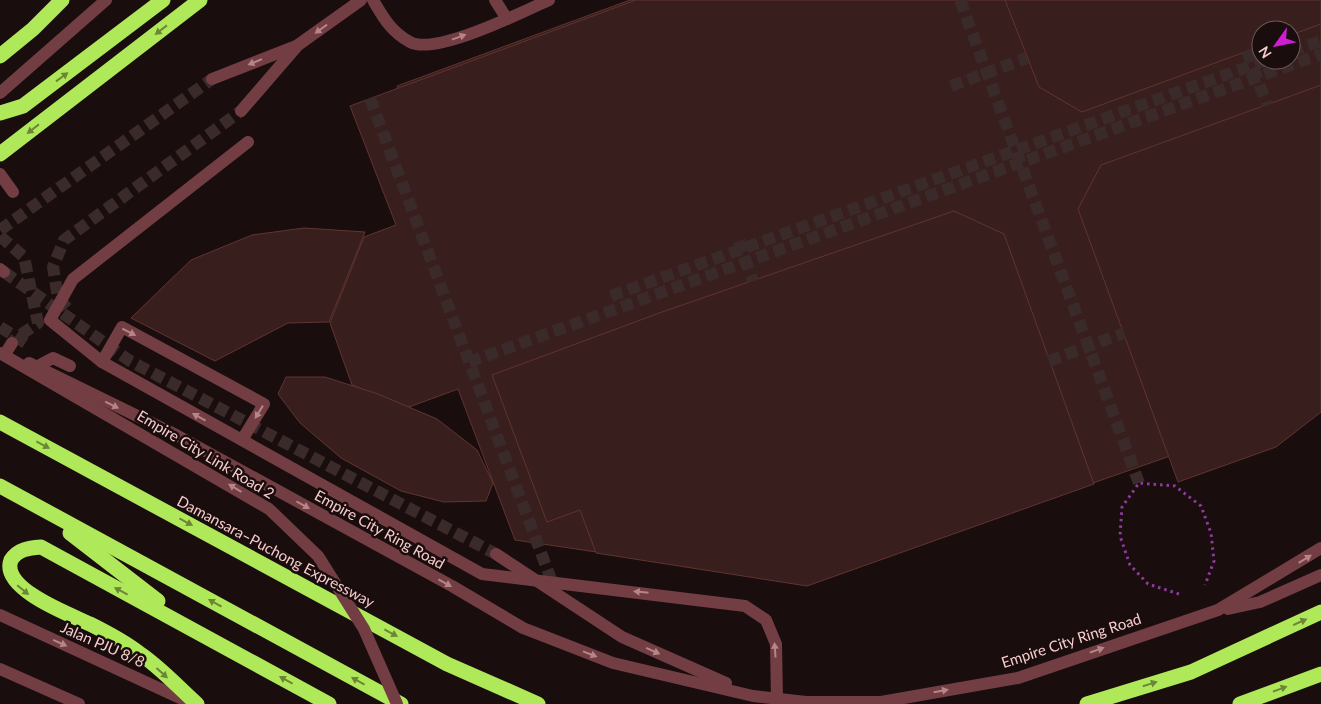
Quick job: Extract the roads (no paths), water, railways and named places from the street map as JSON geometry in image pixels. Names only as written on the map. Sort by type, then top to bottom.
[{"type":"highway","points":[[0,56],[34,29],[62,0]]},
{"type":"highway","points":[[0,113],[23,106],[163,0]]},
{"type":"highway","points":[[0,154],[200,0]]},
{"type":"highway","name":"Damansara–Puchong Expressway","points":[[0,422],[447,664],[538,704]]},
{"type":"highway","points":[[0,486],[399,704]]},
{"type":"highway","points":[[23,499],[146,593],[241,655]]},
{"type":"highway","points":[[197,704],[140,653],[92,625],[32,597],[17,586],[9,575],[9,564],[15,554],[25,549],[41,547],[329,704]]},
{"type":"highway","points":[[1087,704],[1191,672],[1321,612]]},
{"type":"highway","points":[[1240,704],[1321,674]]},
{"type":"street","points":[[0,93],[106,0]]},
{"type":"street","points":[[241,111],[298,45],[360,0]]},
{"type":"street","points":[[373,0],[391,30],[412,44],[438,45],[507,19],[549,0]]},
{"type":"street","points":[[495,0],[507,19]]},
{"type":"street","points":[[212,79],[298,45]]},
{"type":"street","points":[[248,142],[73,279],[50,320],[102,362],[482,574],[745,606],[766,620],[776,644],[777,699]]},
{"type":"street","points":[[0,174],[13,192]]},
{"type":"street","points":[[102,362],[122,327],[264,404],[242,440]]},
{"type":"street","name":"Empire City Ring Road","points":[[5,349],[36,367],[176,435],[452,586],[523,628],[613,663],[754,696],[806,702],[881,702],[1018,678],[1218,610],[1321,548]]},
{"type":"street","name":"Empire City Link Road 2","points":[[5,349],[269,509],[318,556],[364,629],[399,704]]},
{"type":"street","points":[[36,367],[53,358],[70,366]]},
{"type":"street","name":"Empire City Ring Road","points":[[496,554],[622,637],[754,696]]},
{"type":"street","points":[[1218,610],[1260,602],[1321,574]]},
{"type":"street","name":"Jalan PJU 8/8","points":[[0,615],[193,704]]},
{"type":"street","points":[[0,668],[79,704]]},
{"type":"tunnel","points":[[960,0],[1139,483]]},
{"type":"tunnel","points":[[1301,48],[1321,41]]},
{"type":"tunnel","points":[[1247,51],[1267,105]]},
{"type":"tunnel","points":[[469,362],[1321,54]]},
{"type":"tunnel","points":[[951,86],[1027,58]]},
{"type":"tunnel","points":[[611,296],[1251,66]]},
{"type":"tunnel","points":[[0,230],[212,79]]},
{"type":"tunnel","points":[[370,98],[552,582]]},
{"type":"tunnel","points":[[67,308],[58,298],[53,267],[64,240],[241,111]]},
{"type":"tunnel","points":[[0,236],[24,257],[38,323],[16,338],[12,343]]},
{"type":"tunnel","points":[[739,241],[753,281]]},
{"type":"tunnel","points":[[4,272],[130,361],[496,554]]},
{"type":"tunnel","points":[[0,327],[29,345]]},
{"type":"tunnel","points":[[1049,361],[1124,333]]}]
